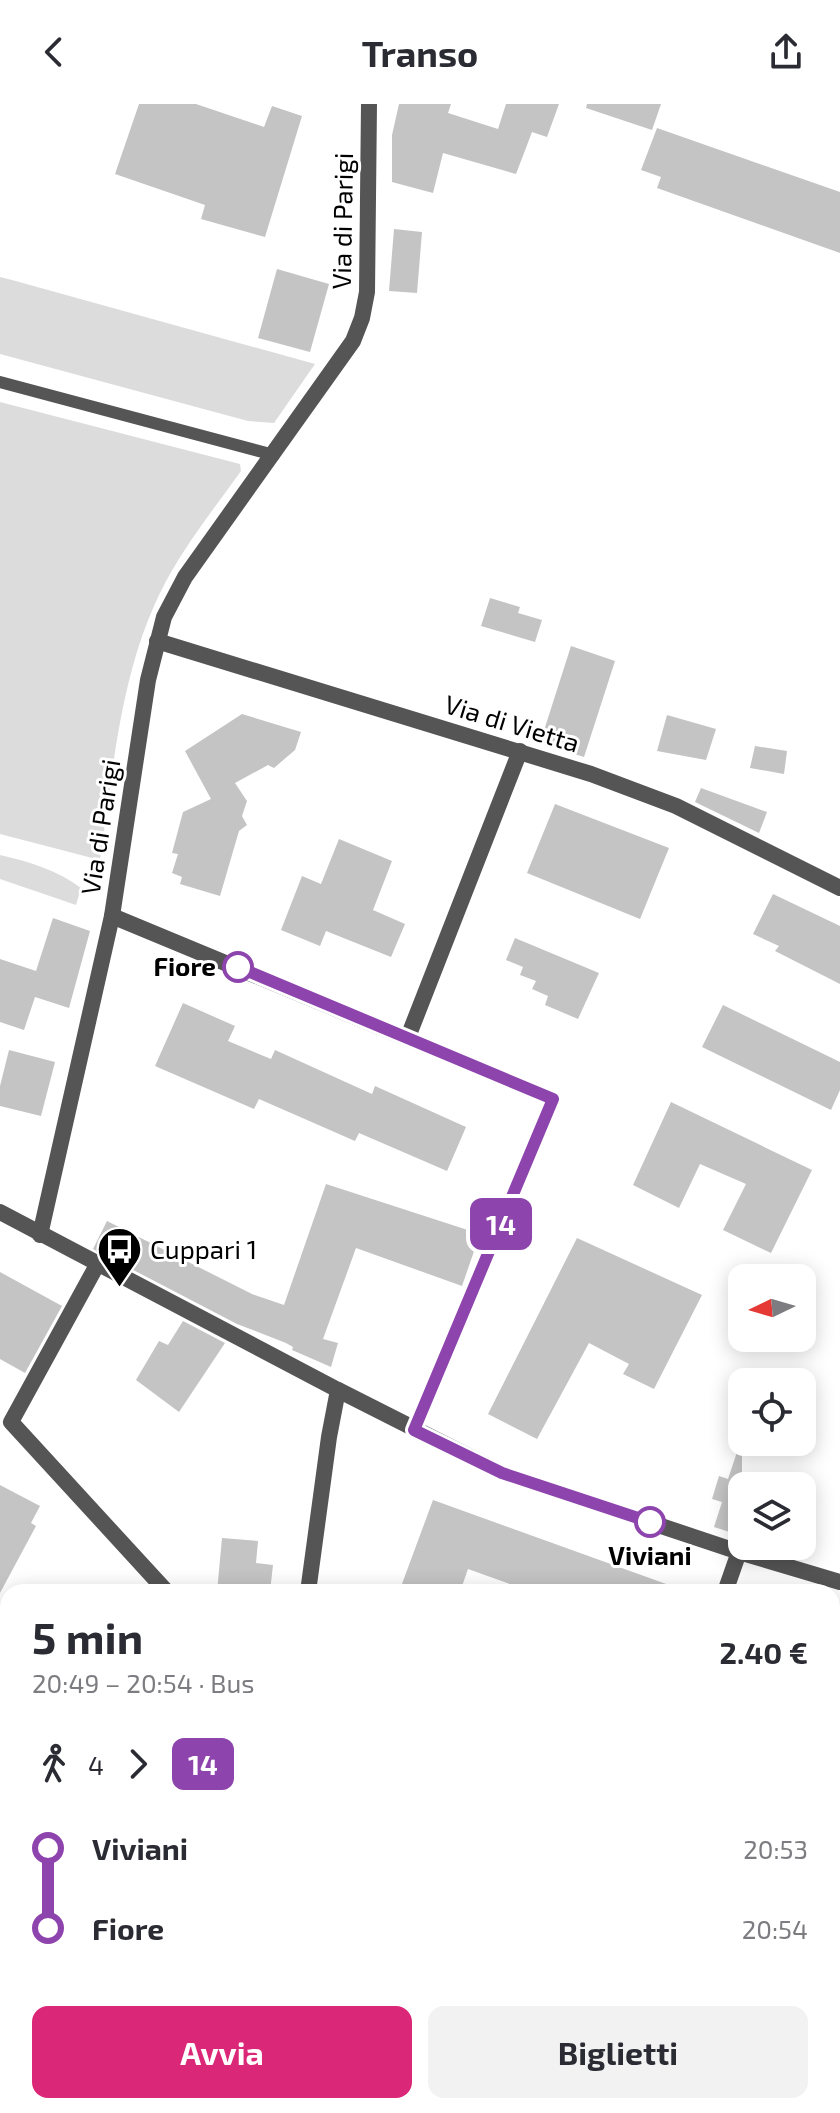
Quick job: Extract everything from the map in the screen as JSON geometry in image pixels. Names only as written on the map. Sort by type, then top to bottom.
[{"type":"street","name":"Via di Parigi","points":[[40,1235],[112,916],[148,680],[157,641],[170,602],[185,577],[353,341],[367,292],[369,104]]},
{"type":"street","name":"Via di Vietta","points":[[157,641],[591,774],[676,806],[840,888]]},
{"type":"street","points":[[408,1037],[520,751]]},
{"type":"street","points":[[112,916],[553,1099],[414,1430]]},
{"type":"street","points":[[0,1212],[414,1430],[502,1473],[728,1548]]},
{"type":"street","points":[[97,1265],[11,1422],[160,1584]]},
{"type":"street","points":[[309,1584],[338,1390]]},
{"type":"street","points":[[728,1584],[736,1560]]},
{"type":"street","points":[[766,1560],[840,1582]]},
{"type":"lane","points":[[0,382],[274,455]]},
{"type":"shaded area","points":[[0,277],[315,364],[274,423],[248,421],[0,354]]},
{"type":"shaded area","points":[[0,402],[240,464],[241,471],[168,577],[146,624],[120,724],[100,860],[0,834]]},
{"type":"shaded area","points":[[0,855],[43,867],[72,882],[81,888],[76,905],[0,879]]},
{"type":"building","points":[[139,104],[196,104],[264,127],[272,106],[302,116],[265,237],[201,219],[205,205],[115,174]]},
{"type":"building","points":[[399,104],[451,104],[448,113],[498,129],[506,104],[559,104],[547,137],[532,132],[516,174],[443,153],[433,193],[392,182],[392,135]]},
{"type":"building","points":[[587,104],[661,104],[652,130],[586,108]]},
{"type":"building","points":[[657,128],[840,192],[840,253],[657,188],[661,177],[641,170]]},
{"type":"building","points":[[394,229],[422,232],[417,293],[389,291]]},
{"type":"building","points":[[277,269],[329,284],[310,352],[258,338]]},
{"type":"building","points":[[490,598],[520,607],[518,613],[542,620],[535,642],[481,626]]},
{"type":"building","points":[[571,646],[615,661],[584,757],[540,743]]},
{"type":"building","points":[[242,714],[301,732],[295,750],[274,768],[268,765],[235,783],[247,801],[242,816],[247,825],[239,831],[220,896],[180,884],[182,877],[172,873],[178,854],[172,853],[183,812],[211,799],[185,751]]},
{"type":"building","points":[[667,715],[716,729],[706,760],[657,751]]},
{"type":"building","points":[[755,746],[787,751],[784,774],[750,768]]},
{"type":"building","points":[[701,788],[767,812],[759,833],[695,802]]},
{"type":"building","points":[[555,804],[669,848],[640,919],[527,873]]},
{"type":"building","points":[[339,839],[392,861],[373,910],[405,924],[391,957],[326,931],[320,946],[281,930],[302,876],[321,884]]},
{"type":"building","points":[[773,894],[840,926],[840,984],[775,951],[779,946],[753,934]]},
{"type":"building","points":[[53,918],[90,931],[69,1008],[35,997],[24,1030],[0,1022],[0,959],[36,971]]},
{"type":"building","points":[[515,938],[599,973],[578,1019],[545,1005],[548,996],[532,989],[536,981],[520,975],[523,967],[506,960]]},
{"type":"building","points":[[183,1003],[235,1026],[228,1041],[271,1059],[275,1050],[372,1094],[375,1086],[466,1127],[447,1171],[359,1133],[355,1141],[259,1099],[254,1109],[155,1066]]},
{"type":"building","points":[[723,1005],[840,1062],[840,1090],[831,1110],[702,1047]]},
{"type":"building","points":[[9,1050],[55,1062],[41,1116],[0,1106],[0,1086]]},
{"type":"building","points":[[671,1102],[812,1170],[771,1253],[723,1230],[746,1184],[700,1164],[679,1208],[633,1185]]},
{"type":"building","points":[[326,1184],[480,1234],[462,1286],[356,1248],[323,1339],[338,1343],[331,1367],[292,1350],[293,1347],[286,1343],[237,1324],[93,1249],[107,1221],[252,1294],[284,1305]]},
{"type":"building","points":[[577,1238],[702,1295],[654,1389],[623,1374],[629,1364],[589,1343],[537,1439],[488,1414]]},
{"type":"building","points":[[0,1272],[62,1306],[25,1373],[0,1359]]},
{"type":"building","points":[[183,1321],[225,1343],[179,1412],[136,1380],[159,1341],[168,1345]]},
{"type":"building","points":[[736,1456],[742,1456],[742,1472],[730,1472]]},
{"type":"building","points":[[719,1476],[728,1479],[728,1532],[714,1527],[722,1502],[712,1499]]},
{"type":"building","points":[[0,1485],[40,1506],[31,1523],[36,1526],[5,1584],[0,1584]]},
{"type":"building","points":[[433,1500],[666,1584],[510,1584],[468,1569],[463,1584],[402,1584]]},
{"type":"building","points":[[222,1538],[258,1541],[256,1563],[273,1565],[271,1584],[218,1584]]},
{"type":"bus line","name":"14","points":[[238,967],[553,1099],[414,1430],[502,1473],[650,1522]]},
{"type":"place","name":"Fiore","points":[[238,967]]},
{"type":"place","name":"Cuppari 1","points":[[119,1289]]},
{"type":"place","name":"Viviani","points":[[650,1522]]}]
